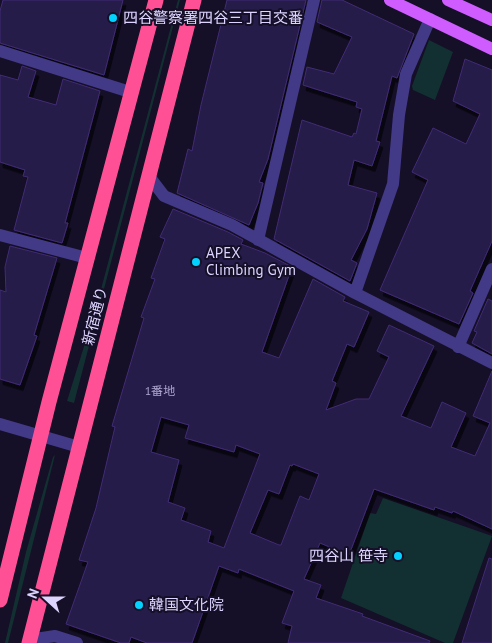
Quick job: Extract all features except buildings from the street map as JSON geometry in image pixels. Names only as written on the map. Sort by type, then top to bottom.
[{"type":"highway","name":"新宿通り","points":[[0,600],[130,92],[156,0]]},
{"type":"highway","name":"新宿通り","points":[[29,641],[194,0]]},
{"type":"main road","points":[[390,0],[492,49]]},
{"type":"main road","points":[[448,0],[492,20]]},
{"type":"street","points":[[258,240],[314,0]]},
{"type":"street","points":[[355,293],[393,184],[399,115],[406,74],[430,19]]},
{"type":"street","points":[[0,51],[130,92]]},
{"type":"street","points":[[148,175],[164,196],[232,225],[355,293],[492,363]]},
{"type":"street","points":[[0,235],[87,258]]},
{"type":"street","points":[[458,347],[492,269]]},
{"type":"street","points":[[0,424],[79,447]]},
{"type":"street","points":[[29,641],[44,636],[55,636],[78,643]]},
{"type":"green space","points":[[178,0],[180,0],[74,403],[67,401],[96,308]]},
{"type":"green space","points":[[429,40],[453,52],[435,100],[413,90],[412,86]]},
{"type":"green space","points":[[55,455],[8,643],[5,643],[26,552]]},
{"type":"green space","points":[[383,498],[492,536],[453,643],[445,643],[341,598],[370,513],[376,514]]},
{"type":"place","name":"四谷警察署四谷三丁目交番","points":[[113,18]]},
{"type":"place","name":"APEX Climbing Gym","points":[[196,262]]},
{"type":"place","name":"四谷山 笹寺","points":[[398,556]]},
{"type":"place","name":"韓国文化院","points":[[139,605]]}]
